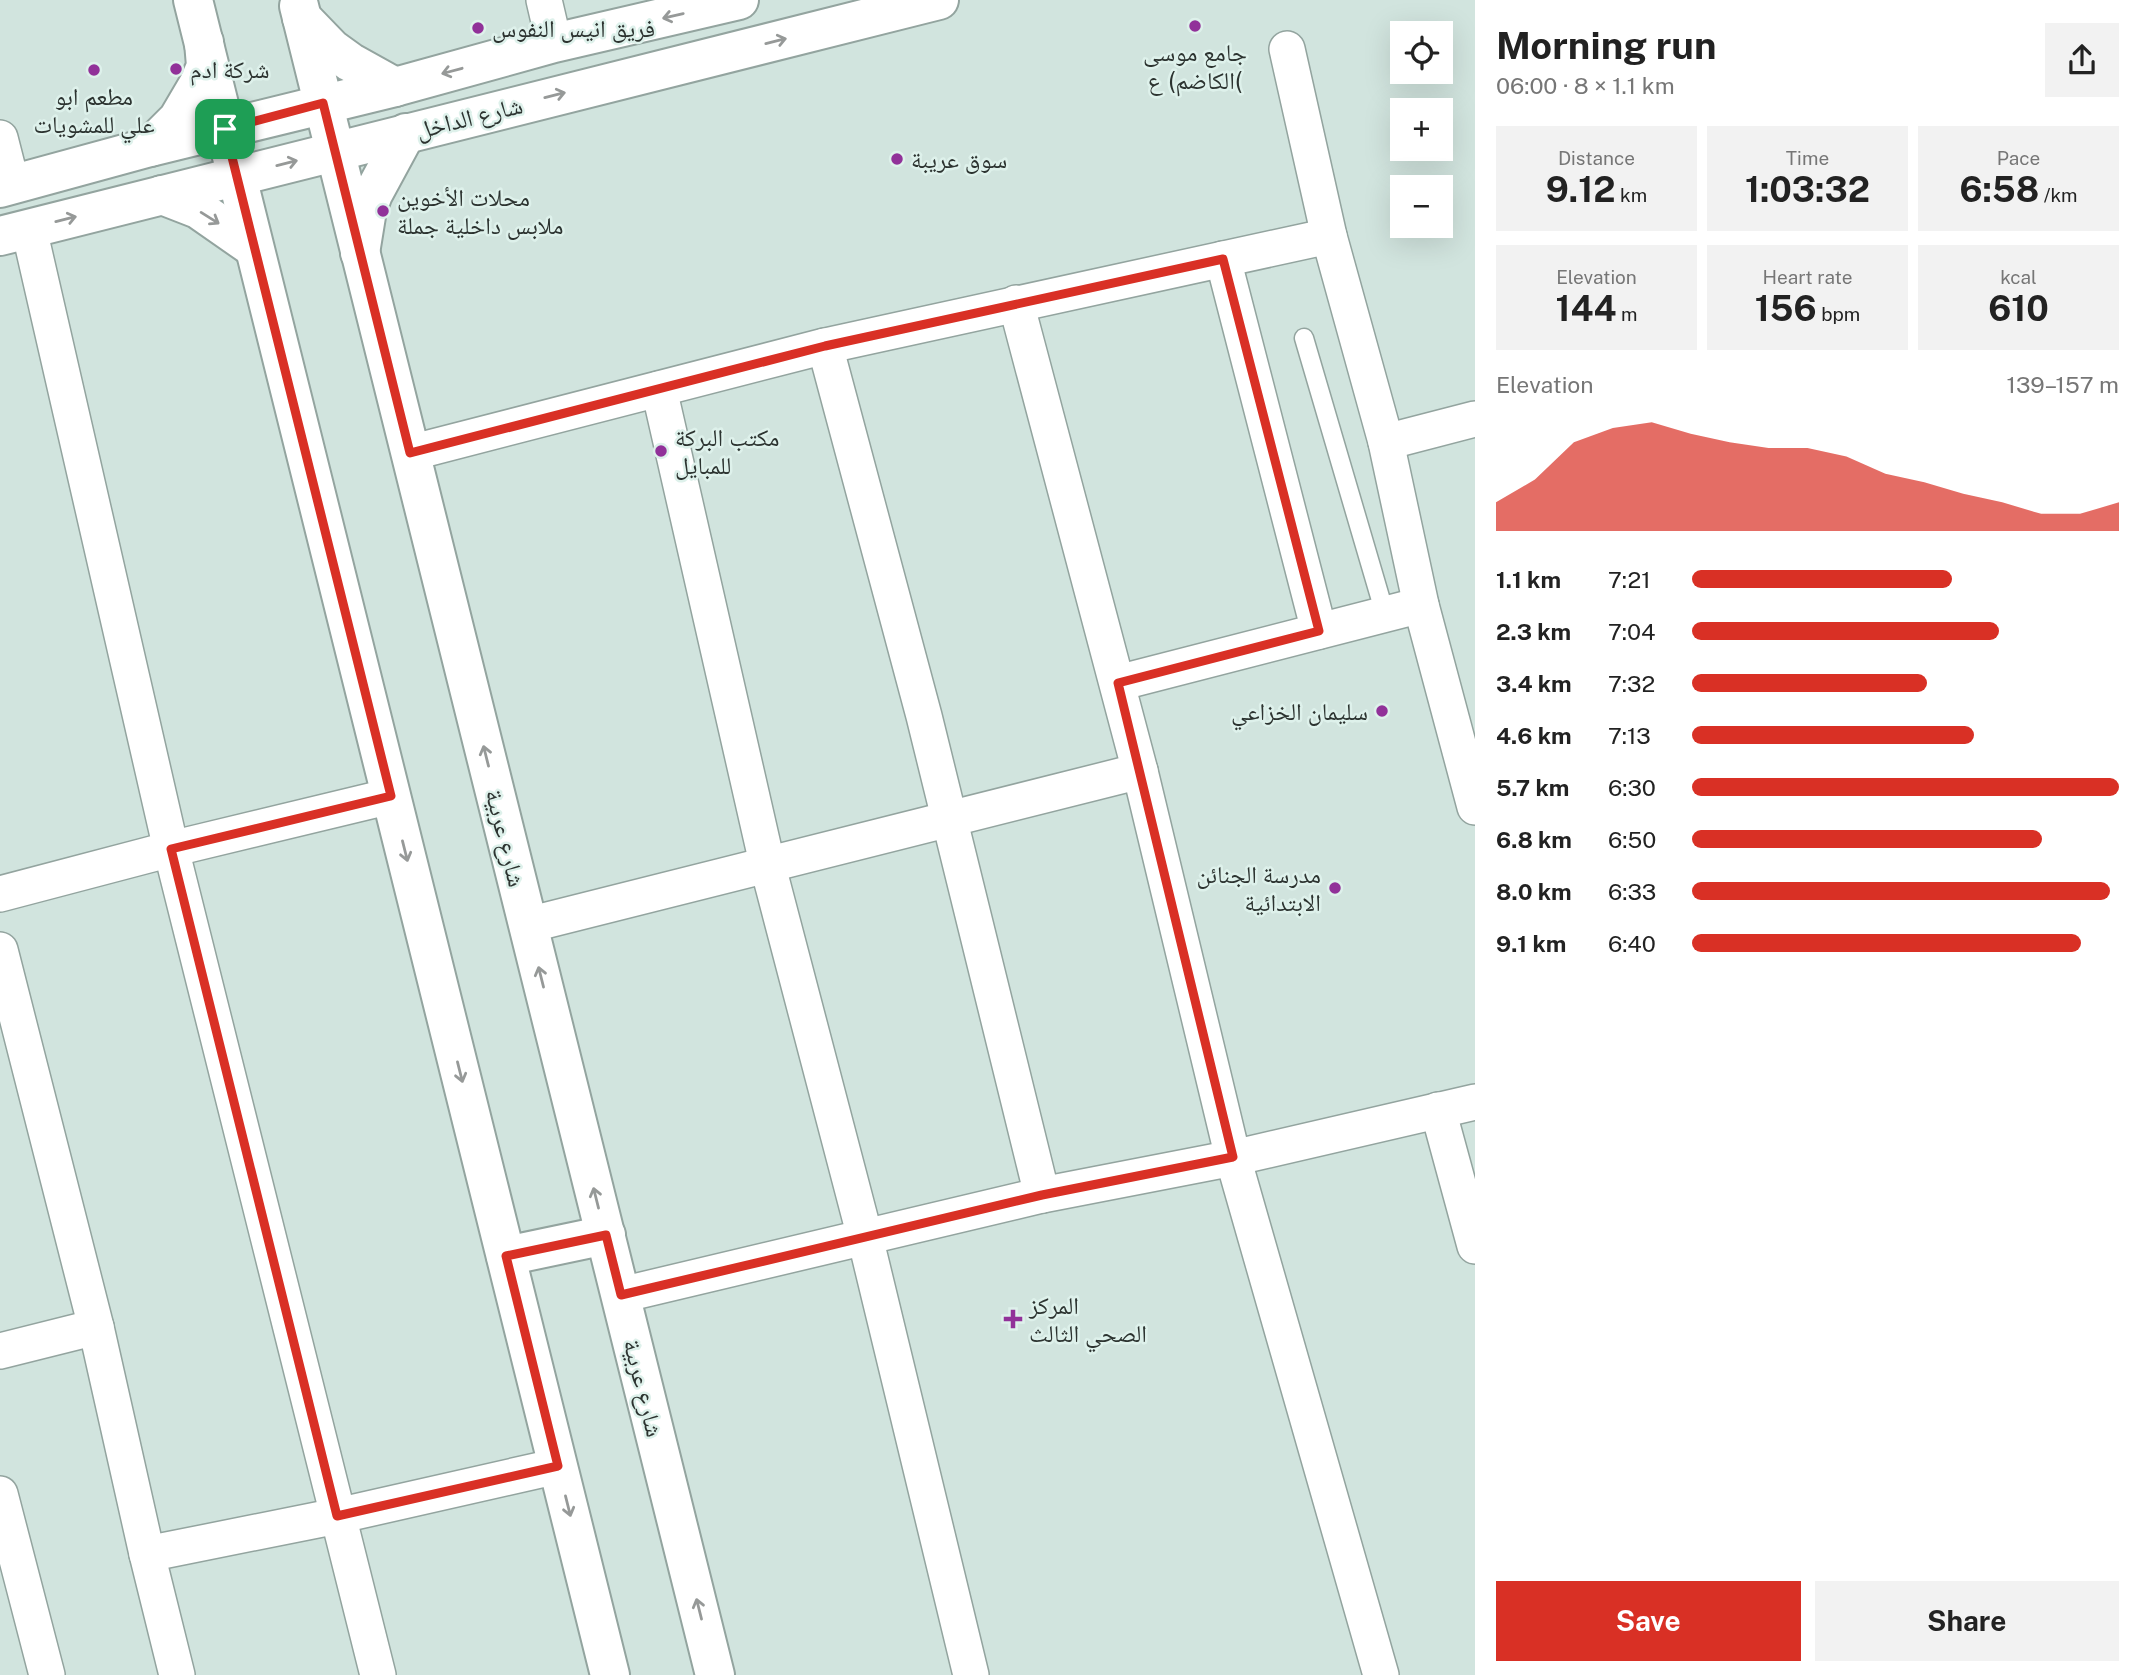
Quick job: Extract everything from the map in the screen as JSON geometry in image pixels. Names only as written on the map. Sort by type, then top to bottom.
[{"type":"main road","points":[[193,0],[610,1675]]},
{"type":"main road","name":"شارع الداخل","points":[[6,186],[150,147],[395,87],[554,43],[739,0]]},
{"type":"main road","name":"شارع الداخل","points":[[15,232],[939,0]]},
{"type":"main road","points":[[300,9],[332,49],[395,87]]},
{"type":"main road","name":"شارع عربية","points":[[300,9],[715,1675]]},
{"type":"main road","points":[[150,147],[178,120],[198,85],[206,65],[204,42]]},
{"type":"main road","points":[[360,253],[370,202],[406,133]]},
{"type":"main road","points":[[162,195],[198,209],[254,248]]},
{"type":"main road","points":[[506,1256],[606,1235]]},
{"type":"street","points":[[544,0],[554,43]]},
{"type":"street","points":[[1287,49],[1329,236],[1386,442],[1421,605],[1475,807]]},
{"type":"street","points":[[0,138],[6,186]]},
{"type":"street","points":[[15,232],[378,1675]]},
{"type":"street","points":[[410,453],[825,346],[1329,236]]},
{"type":"street","points":[[1223,259],[1319,631]]},
{"type":"street","points":[[1016,303],[1118,683],[1233,1157],[1381,1675]]},
{"type":"street","points":[[825,346],[949,817],[1042,1195]]},
{"type":"street","points":[[659,389],[767,863],[865,1237],[971,1675]]},
{"type":"street","points":[[1386,442],[1475,419]]},
{"type":"street","points":[[1118,683],[1421,605]]},
{"type":"street","points":[[528,925],[1140,771]]},
{"type":"street","points":[[0,894],[391,796]]},
{"type":"street","points":[[0,950],[96,1327],[177,1675]]},
{"type":"street","points":[[621,1295],[1042,1195],[1233,1157],[1475,1102]]},
{"type":"street","points":[[1438,1110],[1475,1246]]},
{"type":"street","points":[[0,1351],[96,1327]]},
{"type":"street","points":[[147,1554],[337,1516],[558,1466]]},
{"type":"street","points":[[0,1494],[47,1675]]},
{"type":"lane","points":[[1304,338],[1385,614]]},
{"type":"place","name":"جامع موسى الكاضم) ع(","points":[[1195,26]]},
{"type":"place","name":"فريق انيس النفوس","points":[[478,28]]},
{"type":"place","name":"شركة ادم","points":[[176,69]]},
{"type":"place","name":"مطعم ابو علي للمشويات","points":[[94,70]]},
{"type":"place","name":"سوق عريبة","points":[[897,159]]},
{"type":"place","name":"محلات الأخوين ملابس داخلية جملة","points":[[383,211]]},
{"type":"place","name":"مكتب البركة للمبايل","points":[[661,451]]},
{"type":"place","name":"سليمان الخزاعي","points":[[1382,711]]},
{"type":"place","name":"مدرسة الجنائن الابتدائية","points":[[1335,888]]},
{"type":"place","name":"المركز الصحي الثالث","points":[[1013,1319]]},
{"type":"route","points":[[323,103],[410,453],[825,346],[1223,259],[1319,631],[1118,683],[1233,1157],[1042,1195],[621,1295],[606,1235],[506,1256],[558,1466],[337,1516],[171,849],[391,796],[225,129],[323,103]]}]
